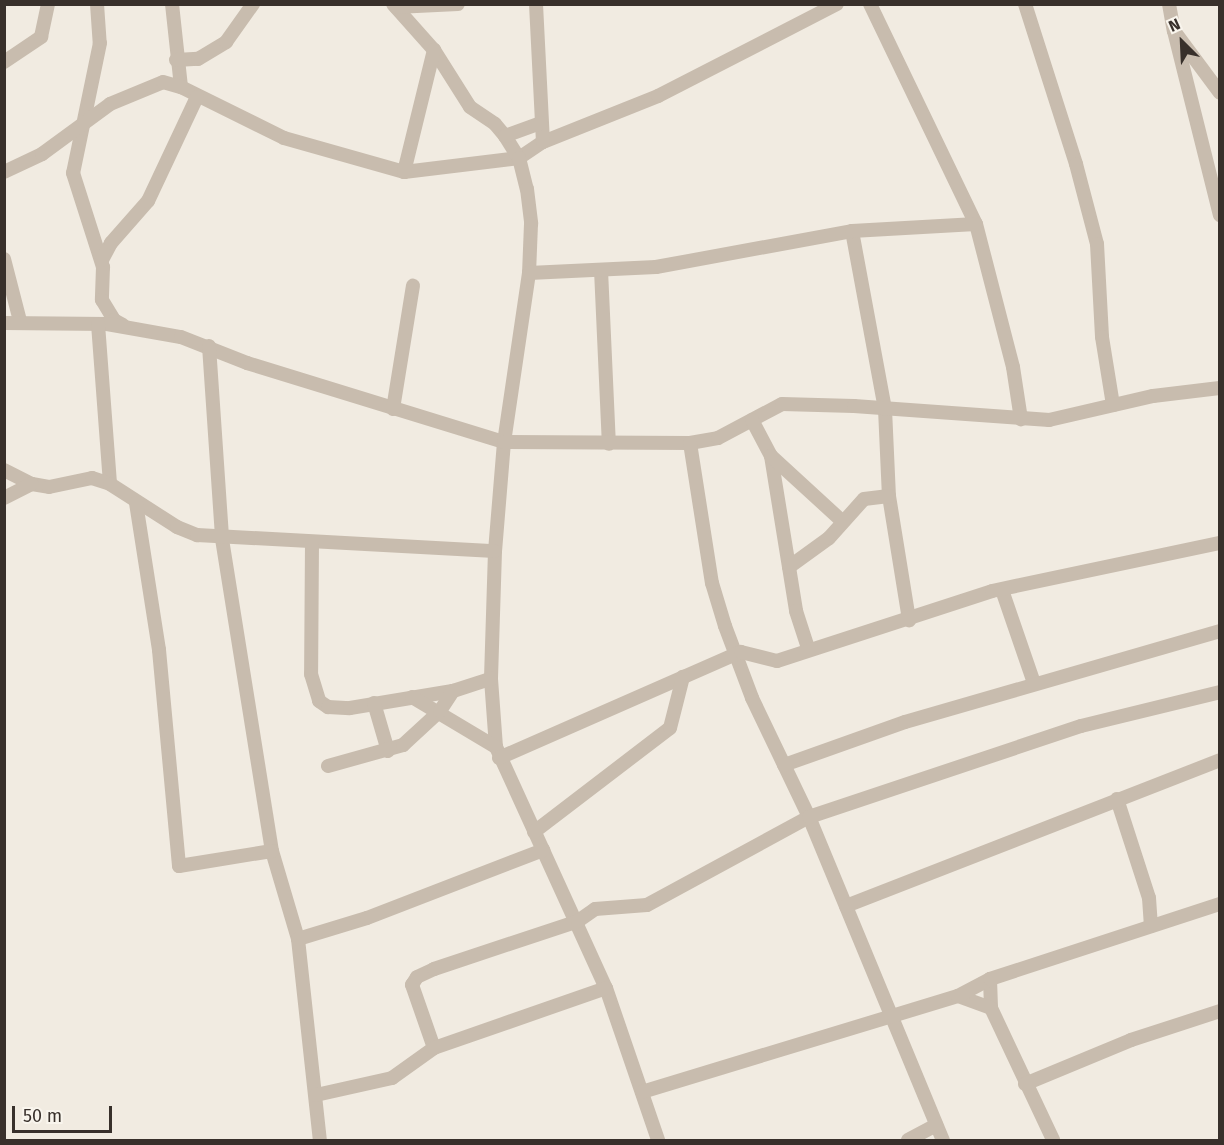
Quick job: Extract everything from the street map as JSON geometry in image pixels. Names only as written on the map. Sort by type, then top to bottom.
[{"type":"street","points":[[4,62],[41,37],[48,4]]},
{"type":"street","points":[[97,4],[100,43],[73,173],[102,261],[102,300],[114,320],[129,328]]},
{"type":"street","points":[[172,4],[176,60],[181,87]]},
{"type":"street","points":[[176,60],[198,59],[226,42],[253,4]]},
{"type":"street","points":[[394,6],[458,4]]},
{"type":"street","points":[[536,4],[540,43],[543,142]]},
{"type":"street","points":[[4,172],[42,154],[110,104],[163,82],[181,87],[197,97],[284,138],[404,172],[519,158],[543,142],[658,96],[837,4]]},
{"type":"street","points":[[870,4],[976,224],[1014,367],[1021,418]]},
{"type":"street","points":[[1025,4],[1077,164],[1097,244],[1102,337],[1113,405]]},
{"type":"street","points":[[1169,4],[1220,215]]},
{"type":"street","points":[[394,6],[434,50],[470,107],[505,136],[519,158],[531,224],[529,273],[504,442],[495,551],[491,679],[497,753],[578,921],[606,988],[658,1140]]},
{"type":"street","points":[[1174,31],[1220,93]]},
{"type":"street","points":[[404,172],[434,50]]},
{"type":"street","points":[[102,261],[111,243],[148,201],[197,97]]},
{"type":"street","points":[[505,136],[541,123]]},
{"type":"street","points":[[529,273],[656,267],[852,231],[976,224]]},
{"type":"street","points":[[852,231],[885,409],[889,496],[909,620]]},
{"type":"street","points":[[4,260],[20,321]]},
{"type":"street","points":[[601,270],[609,444]]},
{"type":"street","points":[[393,409],[413,286]]},
{"type":"street","points":[[4,322],[98,324],[129,328],[209,346],[247,363],[504,442],[690,443],[718,438],[782,404],[1049,420],[1153,396],[1220,388]]},
{"type":"street","points":[[98,324],[110,484]]},
{"type":"street","points":[[209,346],[222,539],[272,851],[298,939],[320,1140]]},
{"type":"street","points":[[752,420],[771,456],[796,611],[808,649]]},
{"type":"street","points":[[690,443],[712,583],[736,654],[783,765],[809,817],[943,1140]]},
{"type":"street","points":[[771,456],[842,520]]},
{"type":"street","points":[[4,470],[32,484],[49,487],[92,478],[110,484],[136,503],[177,527],[222,539],[495,551]]},
{"type":"street","points":[[4,498],[32,484]]},
{"type":"street","points":[[789,567],[821,545],[864,499],[889,496]]},
{"type":"street","points":[[136,503],[159,650],[179,866],[272,851]]},
{"type":"street","points":[[312,543],[311,674],[319,701],[328,707],[350,708],[453,691],[491,679]]},
{"type":"street","points":[[497,753],[736,654],[777,660],[1002,590],[1220,543]]},
{"type":"street","points":[[1002,590],[1034,683]]},
{"type":"street","points":[[783,765],[905,722],[1034,683],[1220,632]]},
{"type":"street","points":[[534,832],[670,728],[683,677]]},
{"type":"street","points":[[328,766],[388,751],[411,739],[440,711],[453,691]]},
{"type":"street","points":[[434,1048],[413,980],[434,969],[578,921],[595,909],[655,902],[758,842],[809,817],[1081,726],[1220,692]]},
{"type":"street","points":[[412,697],[440,711],[497,753]]},
{"type":"street","points":[[374,703],[388,751]]},
{"type":"street","points":[[846,906],[1220,760]]},
{"type":"street","points":[[1117,799],[1149,898],[1150,926]]},
{"type":"street","points":[[298,939],[367,918],[543,850]]},
{"type":"street","points":[[642,1092],[958,996],[990,979],[1220,904]]},
{"type":"street","points":[[990,979],[991,1008],[1053,1140]]},
{"type":"street","points":[[316,1095],[392,1078],[434,1048],[606,988]]},
{"type":"street","points":[[958,996],[991,1008]]},
{"type":"street","points":[[1025,1084],[1131,1040],[1220,1011]]},
{"type":"street","points":[[908,1140],[936,1125]]}]
